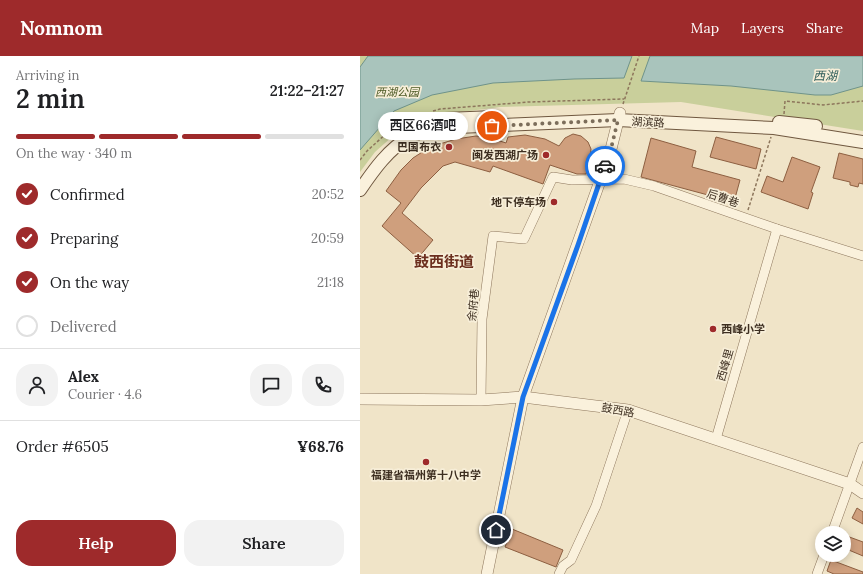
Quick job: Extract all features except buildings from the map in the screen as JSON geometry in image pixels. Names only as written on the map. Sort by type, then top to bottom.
[{"type":"main road","name":"湖滨路","points":[[360,177],[384,146],[402,133],[421,124],[453,119],[619,117],[796,123],[863,135]]},
{"type":"main road","name":"湖滨路","points":[[360,190],[395,147],[410,137],[434,128],[619,117],[774,128],[863,142]]},
{"type":"street","points":[[487,574],[523,397],[610,153],[619,117]]},
{"type":"street","name":"余府巷","points":[[481,400],[482,319],[493,236],[524,239],[553,177],[572,180]]},
{"type":"street","name":"后曹巷","points":[[572,180],[624,179],[648,185],[777,229],[863,256]]},
{"type":"street","name":"西峰里","points":[[716,439],[777,229]]},
{"type":"street","name":"鼓西路","points":[[360,399],[481,400],[523,397],[628,410],[850,484],[863,493]]},
{"type":"street","points":[[559,574],[562,566],[571,560],[596,506],[628,410]]},
{"type":"street","points":[[835,526],[863,447]]},
{"type":"street","points":[[817,574],[821,562]]},
{"type":"path","points":[[624,99],[639,56]]},
{"type":"path","points":[[784,115],[785,101],[823,105],[863,101]]},
{"type":"path","points":[[745,218],[774,128]]},
{"type":"green space","name":"西湖公园","points":[[360,56],[863,56],[863,131],[681,102],[500,107],[438,115],[403,127],[375,152],[360,172]]},
{"type":"water","points":[[368,56],[632,56],[624,78],[493,83],[432,95],[394,111],[360,150],[360,67]]},
{"type":"water","name":"西湖","points":[[650,56],[863,56],[863,86],[831,95],[815,95],[731,86],[641,81]]},
{"type":"way so far","points":[[492,126],[618,120],[610,153],[605,166]]},
{"type":"place","name":"西区66酒吧","points":[[492,126]]},
{"type":"place","name":"巴国布衣","points":[[449,147]]},
{"type":"place","name":"闽发西湖广场","points":[[546,155]]},
{"type":"place","name":"地下停车场","points":[[554,202]]},
{"type":"place","name":"西峰小学","points":[[713,329]]},
{"type":"place","name":"福建省福州第十八中学","points":[[426,462]]},
{"type":"district","name":"鼓西街道","points":[[444,261]]},
{"type":"route","points":[[496,530],[523,397],[605,166]]}]
